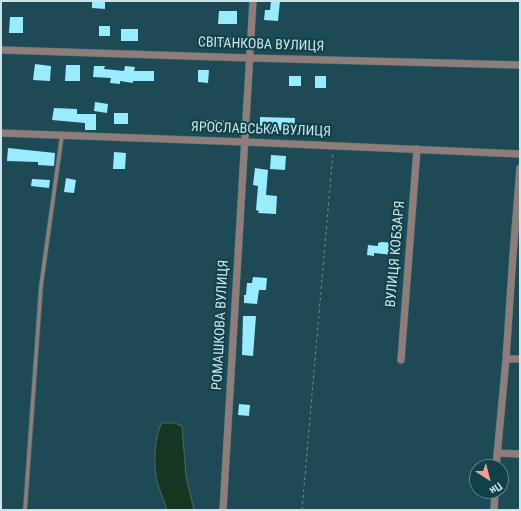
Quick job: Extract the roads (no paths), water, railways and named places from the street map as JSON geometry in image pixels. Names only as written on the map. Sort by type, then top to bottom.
[{"type":"street","name":"РОМАШКОВА ВУЛИЦЯ","points":[[223,510],[246,142],[253,1]]},
{"type":"street","name":"СВІТАНКОВА ВУЛИЦЯ","points":[[1,50],[520,65]]},
{"type":"street","name":"ЯРОСЛАВСЬКА ВУЛИЦЯ","points":[[1,133],[520,154]]},
{"type":"street","name":"ВУЛИЦЯ КОБЗАРЯ","points":[[401,360],[417,149]]},
{"type":"street","points":[[497,459],[516,255],[520,168]]},
{"type":"street","points":[[506,358],[520,359]]},
{"type":"street","points":[[497,453],[520,454]]},
{"type":"street","points":[[494,510],[495,499]]},
{"type":"lane","points":[[25,510],[41,286],[62,135]]}]
